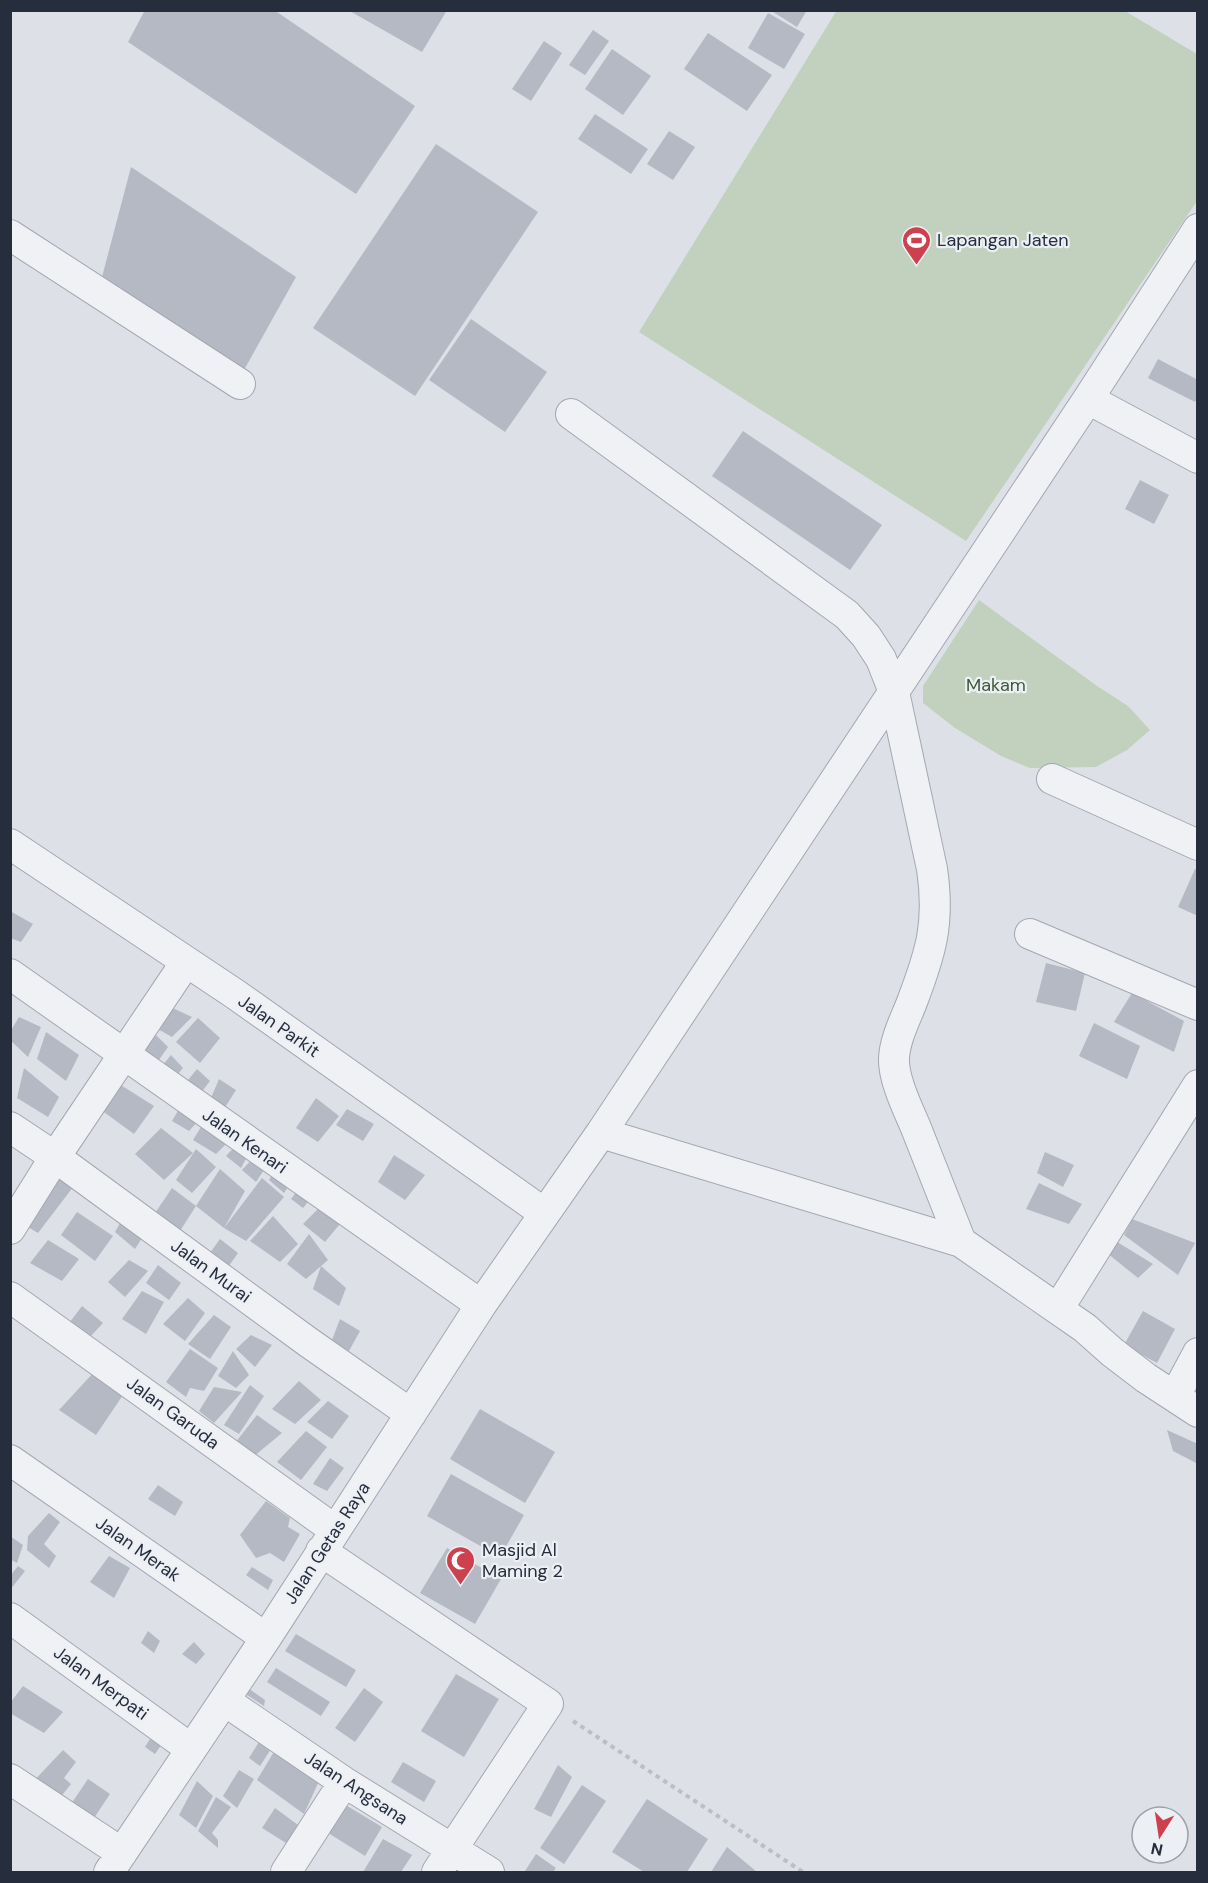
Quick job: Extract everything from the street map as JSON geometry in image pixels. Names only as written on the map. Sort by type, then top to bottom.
[{"type":"street","name":"Jalan Getas Raya","points":[[116,1862],[225,1701],[481,1305],[601,1133],[1088,399],[1197,229]]},
{"type":"street","points":[[10,235],[240,384]]},
{"type":"street","points":[[1088,399],[1197,458]]},
{"type":"street","points":[[571,414],[847,615],[867,636],[881,659],[894,692],[933,869],[937,899],[935,932],[922,975],[898,1038],[894,1059],[905,1102],[961,1242]]},
{"type":"street","points":[[1052,779],[1197,845]]},
{"type":"street","name":"Jalan Parkit","points":[[10,844],[186,962],[544,1213]]},
{"type":"street","points":[[1030,934],[1197,1005]]},
{"type":"street","points":[[10,1229],[55,1156],[186,962]]},
{"type":"street","name":"Jalan Kenari","points":[[10,974],[481,1305]]},
{"type":"street","points":[[1058,1309],[1197,1085]]},
{"type":"street","name":"Jalan Murai","points":[[10,1127],[55,1156],[308,1342],[411,1414]]},
{"type":"street","points":[[601,1133],[961,1242],[1085,1328],[1129,1365],[1186,1404],[1197,1353]]},
{"type":"street","name":"Jalan Garuda","points":[[10,1297],[328,1541],[548,1704]]},
{"type":"street","name":"Jalan Merak","points":[[10,1460],[266,1638]]},
{"type":"street","name":"Jalan Merpati","points":[[10,1618],[191,1749]]},
{"type":"street","name":"Jalan Angsana","points":[[225,1701],[345,1782],[445,1861],[489,1872]]},
{"type":"street","points":[[445,1861],[548,1704]]},
{"type":"street","points":[[10,1779],[116,1862]]},
{"type":"street","points":[[286,1872],[345,1782]]},
{"type":"path","points":[[548,1704],[803,1872]]},
{"type":"green space","name":"Lapangan Jaten","points":[[837,10],[1125,11],[1197,54],[1197,201],[966,541],[639,332]]},
{"type":"green space","name":"Makam","points":[[979,600],[1128,706],[1150,730],[1127,750],[1096,767],[1030,768],[1001,756],[955,728],[923,703],[923,686]]},
{"type":"building","points":[[145,10],[274,10],[415,106],[356,194],[128,42]]},
{"type":"building","points":[[348,10],[447,10],[422,52]]},
{"type":"building","points":[[770,10],[807,10],[797,27]]},
{"type":"building","points":[[768,13],[805,34],[784,69],[748,48]]},
{"type":"building","points":[[593,30],[609,41],[585,75],[569,65]]},
{"type":"building","points":[[708,33],[772,75],[747,111],[684,69]]},
{"type":"building","points":[[544,41],[562,53],[531,101],[512,89]]},
{"type":"building","points":[[612,49],[651,76],[623,115],[585,89]]},
{"type":"building","points":[[595,114],[648,149],[631,174],[578,139]]},
{"type":"building","points":[[669,131],[695,147],[673,180],[647,164]]},
{"type":"building","points":[[436,144],[538,212],[415,396],[313,328]]},
{"type":"building","points":[[131,167],[296,277],[244,370],[102,277]]},
{"type":"building","points":[[471,319],[547,372],[505,432],[429,380]]},
{"type":"building","points":[[1158,359],[1198,380],[1198,397],[1195,402],[1148,378]]},
{"type":"building","points":[[743,431],[882,525],[850,570],[712,476]]},
{"type":"building","points":[[1140,480],[1169,495],[1154,524],[1125,509]]},
{"type":"building","points":[[1195,869],[1198,870],[1198,916],[1178,907]]},
{"type":"building","points":[[10,911],[33,924],[21,942],[10,938]]},
{"type":"building","points":[[1046,963],[1085,973],[1076,1011],[1036,1002]]},
{"type":"building","points":[[1132,993],[1184,1021],[1174,1052],[1114,1022]]},
{"type":"building","points":[[164,1004],[192,1017],[172,1037],[149,1024]]},
{"type":"building","points":[[19,1017],[41,1027],[28,1057],[10,1040],[10,1032]]},
{"type":"building","points":[[198,1018],[220,1038],[200,1063],[176,1042]]},
{"type":"building","points":[[1094,1023],[1140,1046],[1127,1079],[1079,1056]]},
{"type":"building","points":[[148,1027],[168,1047],[154,1067],[132,1050]]},
{"type":"building","points":[[46,1032],[79,1055],[66,1081],[37,1059]]},
{"type":"building","points":[[171,1055],[183,1068],[172,1081],[158,1071]]},
{"type":"building","points":[[24,1068],[59,1097],[48,1117],[17,1098]]},
{"type":"building","points":[[197,1069],[210,1081],[200,1094],[184,1085]]},
{"type":"building","points":[[219,1079],[236,1090],[224,1109],[211,1098]]},
{"type":"building","points":[[116,1082],[154,1106],[134,1134],[97,1107]]},
{"type":"building","points":[[316,1098],[339,1116],[318,1142],[296,1128]]},
{"type":"building","points":[[182,1104],[200,1119],[189,1131],[172,1121]]},
{"type":"building","points":[[347,1109],[374,1124],[363,1141],[336,1125]]},
{"type":"building","points":[[206,1119],[233,1137],[216,1154],[193,1140]]},
{"type":"building","points":[[161,1128],[193,1153],[164,1180],[135,1154]]},
{"type":"building","points":[[240,1141],[250,1151],[241,1168],[226,1156]]},
{"type":"building","points":[[196,1149],[216,1167],[192,1193],[176,1180]]},
{"type":"building","points":[[1045,1152],[1074,1165],[1063,1187],[1037,1173]]},
{"type":"building","points":[[257,1154],[268,1164],[256,1182],[242,1170]]},
{"type":"building","points":[[394,1155],[425,1175],[405,1200],[378,1182]]},
{"type":"building","points":[[278,1165],[294,1178],[284,1193],[269,1180]]},
{"type":"building","points":[[61,1168],[80,1178],[38,1233],[26,1226]]},
{"type":"building","points":[[220,1169],[245,1191],[224,1228],[196,1206]]},
{"type":"building","points":[[262,1178],[284,1197],[246,1241],[224,1228]]},
{"type":"building","points":[[303,1183],[316,1192],[303,1208],[291,1199]]},
{"type":"building","points":[[1039,1183],[1082,1204],[1069,1224],[1026,1209]]},
{"type":"building","points":[[172,1188],[196,1206],[178,1234],[153,1216]]},
{"type":"building","points":[[327,1200],[349,1213],[325,1242],[303,1224]]},
{"type":"building","points":[[127,1211],[149,1227],[135,1249],[115,1232]]},
{"type":"building","points":[[77,1212],[113,1236],[95,1261],[61,1235]]},
{"type":"building","points":[[273,1216],[298,1244],[280,1262],[250,1241]]},
{"type":"building","points":[[1132,1219],[1195,1243],[1178,1275],[1124,1235]]},
{"type":"building","points":[[309,1234],[328,1260],[306,1279],[287,1264]]},
{"type":"building","points":[[220,1239],[238,1253],[226,1270],[207,1257]]},
{"type":"building","points":[[48,1240],[79,1259],[62,1281],[30,1263]]},
{"type":"building","points":[[1114,1240],[1153,1264],[1138,1278],[1107,1253]]},
{"type":"building","points":[[129,1260],[148,1271],[125,1297],[108,1282]]},
{"type":"building","points":[[158,1265],[181,1283],[169,1300],[146,1283]]},
{"type":"building","points":[[321,1266],[346,1288],[339,1306],[313,1289]]},
{"type":"building","points":[[142,1291],[164,1302],[146,1334],[122,1319]]},
{"type":"building","points":[[188,1298],[205,1313],[185,1341],[163,1324]]},
{"type":"building","points":[[82,1306],[103,1323],[90,1337],[70,1322]]},
{"type":"building","points":[[1143,1311],[1175,1329],[1157,1363],[1124,1345]]},
{"type":"building","points":[[214,1315],[231,1327],[210,1359],[188,1344]]},
{"type":"building","points":[[340,1319],[360,1331],[349,1351],[332,1340]]},
{"type":"building","points":[[251,1335],[272,1345],[255,1367],[236,1349]]},
{"type":"building","points":[[190,1349],[218,1368],[204,1391],[190,1388],[186,1397],[166,1382]]},
{"type":"building","points":[[233,1351],[249,1375],[236,1388],[218,1376]]},
{"type":"building","points":[[94,1372],[123,1395],[96,1435],[59,1410]]},
{"type":"building","points":[[299,1381],[321,1400],[295,1424],[272,1409]]},
{"type":"building","points":[[250,1385],[264,1396],[239,1434],[224,1425]]},
{"type":"building","points":[[214,1387],[242,1392],[214,1423],[199,1411]]},
{"type":"building","points":[[328,1401],[349,1416],[332,1439],[307,1422]]},
{"type":"building","points":[[480,1409],[555,1452],[525,1503],[450,1459]]},
{"type":"building","points":[[257,1415],[282,1433],[253,1457],[235,1443]]},
{"type":"building","points":[[1167,1430],[1198,1444],[1198,1464],[1173,1451]]},
{"type":"building","points":[[306,1431],[327,1447],[301,1480],[277,1462]]},
{"type":"building","points":[[330,1458],[344,1468],[327,1491],[313,1484]]},
{"type":"building","points":[[451,1474],[524,1515],[500,1557],[427,1516]]},
{"type":"building","points":[[158,1485],[183,1502],[175,1516],[148,1499]]},
{"type":"building","points":[[266,1501],[290,1518],[288,1527],[300,1534],[284,1562],[270,1553],[256,1558],[240,1535]]},
{"type":"building","points":[[49,1513],[60,1522],[44,1544],[56,1556],[49,1568],[27,1550],[28,1536]]},
{"type":"building","points":[[10,1536],[23,1545],[17,1563],[10,1559]]},
{"type":"building","name":"Masjid Al Maming 2","points":[[447,1548],[501,1579],[475,1624],[420,1593]]},
{"type":"building","points":[[109,1556],[130,1568],[114,1598],[90,1582]]},
{"type":"building","points":[[18,1566],[25,1571],[10,1590],[10,1576]]},
{"type":"building","points":[[252,1567],[273,1580],[268,1590],[246,1575]]},
{"type":"building","points":[[148,1631],[160,1641],[154,1653],[141,1643]]},
{"type":"building","points":[[296,1634],[356,1670],[346,1687],[285,1651]]},
{"type":"building","points":[[194,1642],[205,1654],[196,1664],[182,1654]]},
{"type":"building","points":[[276,1668],[330,1702],[321,1716],[267,1682]]},
{"type":"building","points":[[456,1674],[499,1699],[464,1757],[421,1731]]},
{"type":"building","points":[[23,1686],[63,1712],[44,1733],[10,1713],[10,1703]]},
{"type":"building","points":[[248,1688],[265,1700],[264,1706],[244,1693]]},
{"type":"building","points":[[364,1688],[383,1702],[355,1742],[335,1728]]},
{"type":"building","points":[[139,1728],[164,1741],[155,1754],[145,1747],[150,1739]]},
{"type":"building","points":[[262,1737],[273,1746],[260,1766],[249,1758]]},
{"type":"building","points":[[278,1745],[319,1781],[304,1814],[257,1780]]},
{"type":"building","points":[[63,1750],[76,1762],[64,1778],[71,1784],[59,1799],[30,1785]]},
{"type":"building","points":[[403,1762],[436,1781],[424,1802],[391,1782]]},
{"type":"building","points":[[558,1765],[572,1777],[551,1817],[534,1809]]},
{"type":"building","points":[[239,1770],[254,1779],[237,1808],[223,1796]]},
{"type":"building","points":[[88,1779],[110,1794],[92,1821],[69,1807]]},
{"type":"building","points":[[197,1781],[213,1796],[196,1828],[179,1815]]},
{"type":"building","points":[[582,1785],[606,1801],[564,1864],[540,1848]]},
{"type":"building","points":[[216,1797],[231,1807],[212,1833],[218,1840],[218,1848],[198,1831]]},
{"type":"building","points":[[334,1798],[382,1827],[365,1856],[317,1826]]},
{"type":"building","points":[[647,1799],[708,1839],[687,1872],[644,1872],[612,1852]]},
{"type":"building","points":[[275,1808],[298,1825],[286,1843],[262,1828]]},
{"type":"building","points":[[383,1839],[412,1855],[401,1872],[363,1872]]},
{"type":"building","points":[[727,1847],[757,1872],[711,1872]]},
{"type":"building","points":[[536,1854],[556,1868],[553,1872],[525,1871]]},
{"type":"place","name":"Lapangan Jaten","points":[[916,266]]},
{"type":"place","name":"Masjid Al Maming 2","points":[[461,1586]]}]
